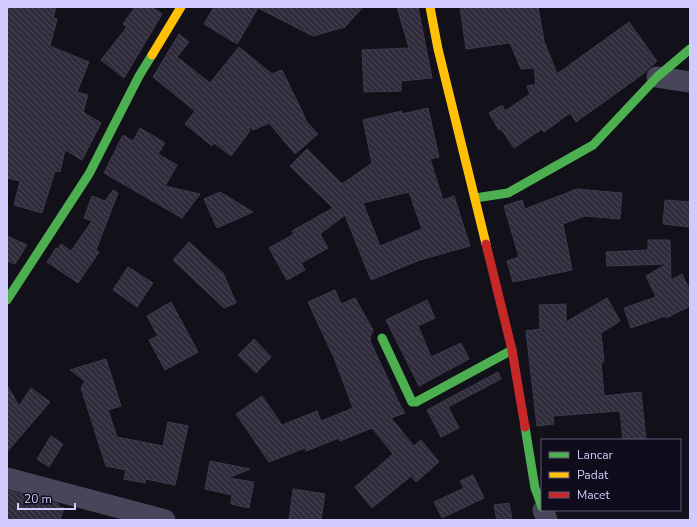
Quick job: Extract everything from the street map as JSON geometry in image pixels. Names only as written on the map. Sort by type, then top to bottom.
[{"type":"street","points":[[7,300],[89,174],[139,76],[181,7]]},
{"type":"street","points":[[430,7],[438,49],[512,350],[535,488],[541,506]]},
{"type":"street","points":[[474,198],[508,193],[593,145],[656,77],[690,49]]},
{"type":"street","points":[[656,77],[690,82]]},
{"type":"street","points":[[382,338],[412,402],[416,402],[512,350]]},
{"type":"street","points":[[7,478],[165,520]]},
{"type":"building","points":[[7,7],[56,7],[53,18],[57,19],[50,46],[89,62],[77,92],[88,95],[83,112],[101,123],[82,160],[65,150],[60,172],[55,171],[42,213],[14,205],[20,181],[7,178]]},
{"type":"building","points":[[135,7],[152,7],[162,14],[124,78],[101,60],[127,27],[123,24]]},
{"type":"building","points":[[214,7],[363,7],[345,27],[313,36],[258,8],[237,44],[204,24]]},
{"type":"building","points":[[397,7],[418,7],[432,78],[401,81],[401,91],[364,92],[362,50],[409,48]]},
{"type":"building","points":[[460,7],[538,7],[544,41],[557,74],[629,22],[657,61],[643,74],[576,122],[570,113],[544,132],[542,129],[514,148],[501,129],[499,130],[489,113],[502,105],[505,111],[530,94],[527,86],[536,84],[534,68],[521,69],[510,43],[466,49]]},
{"type":"building","points":[[179,34],[189,42],[177,57],[210,83],[239,47],[272,74],[282,70],[307,122],[318,134],[295,154],[269,123],[253,130],[248,126],[250,131],[231,156],[214,143],[212,146],[185,124],[195,111],[153,77]]},
{"type":"building","points":[[428,108],[439,157],[430,159],[443,200],[454,196],[470,246],[420,260],[371,280],[345,215],[320,234],[328,248],[301,263],[305,270],[287,280],[269,248],[294,234],[292,231],[333,208],[290,166],[307,149],[342,184],[372,163],[363,120],[402,111],[402,114]],"holes":[[[409,192],[422,229],[380,246],[363,203]]]},
{"type":"building","points":[[140,128],[165,143],[158,154],[177,165],[165,186],[200,194],[182,218],[104,173],[123,135],[133,141]]},
{"type":"building","points":[[577,189],[622,193],[620,219],[585,216],[563,224],[572,270],[513,282],[507,261],[519,257],[504,206],[522,200],[525,209]]},
{"type":"building","points":[[113,190],[118,193],[96,250],[99,252],[78,283],[47,262],[56,248],[58,249],[61,244],[71,251],[92,221],[84,218],[92,196],[105,201]]},
{"type":"building","points":[[220,192],[253,212],[217,228],[204,199]]},
{"type":"building","points":[[665,200],[690,202],[690,227],[663,224]]},
{"type":"building","points":[[7,236],[27,245],[15,264],[7,261]]},
{"type":"building","points":[[648,240],[670,240],[671,280],[682,274],[690,291],[690,306],[666,318],[665,316],[631,328],[624,308],[656,297],[646,276],[667,264],[607,266],[606,252],[648,250]]},
{"type":"building","points":[[189,242],[223,273],[236,303],[224,308],[173,260]]},
{"type":"building","points":[[128,267],[153,283],[137,307],[113,290]]},
{"type":"building","points":[[335,290],[341,304],[355,298],[373,330],[370,337],[371,343],[405,413],[391,418],[414,446],[421,440],[439,462],[416,482],[411,476],[372,508],[355,487],[393,454],[372,428],[340,441],[339,438],[306,451],[305,448],[269,462],[236,414],[262,396],[282,425],[317,411],[321,421],[353,408],[335,360],[308,302]]},
{"type":"building","points":[[607,298],[620,321],[601,333],[604,362],[601,362],[604,396],[641,392],[646,439],[623,439],[620,411],[553,416],[554,424],[537,426],[526,331],[540,329],[539,305],[566,304],[566,322]]},
{"type":"building","points":[[427,300],[435,318],[418,326],[431,357],[461,343],[469,359],[419,386],[386,320]]},
{"type":"building","points":[[171,302],[198,352],[165,370],[149,340],[158,336],[147,316]]},
{"type":"building","points":[[254,339],[271,357],[256,373],[238,355]]},
{"type":"building","points":[[106,359],[121,406],[108,410],[117,437],[163,446],[168,422],[188,426],[175,485],[146,479],[145,483],[124,479],[126,470],[106,466],[81,388],[85,381],[70,370]]},
{"type":"building","points":[[498,372],[501,379],[448,407],[459,428],[441,437],[427,410]]},
{"type":"building","points":[[7,385],[19,406],[31,388],[50,402],[7,452]]},
{"type":"building","points":[[51,436],[63,444],[49,467],[37,459]]},
{"type":"building","points":[[210,461],[250,469],[228,478],[254,482],[249,508],[231,504],[232,495],[205,489]]},
{"type":"building","points":[[473,475],[484,498],[442,518],[434,502],[464,488],[460,481]]},
{"type":"building","points":[[293,489],[325,494],[321,520],[289,520]]},
{"type":"building","points":[[7,490],[59,504],[58,506],[64,508],[60,520],[7,520]]},
{"type":"building","points":[[509,503],[512,520],[497,520],[494,505]]},
{"type":"traffic: fast","points":[[475,198],[508,193],[593,145],[657,77],[690,49]]},
{"type":"traffic: fast","points":[[7,300],[89,174],[139,76],[152,55]]},
{"type":"traffic: fast","points":[[382,338],[412,402],[416,402],[512,350]]},
{"type":"traffic: fast","points":[[525,427],[535,488],[541,504]]},
{"type":"traffic: slow","points":[[152,55],[181,7]]},
{"type":"traffic: slow","points":[[430,7],[438,49],[486,244]]},
{"type":"traffic: jam","points":[[486,244],[512,350],[525,427]]}]
